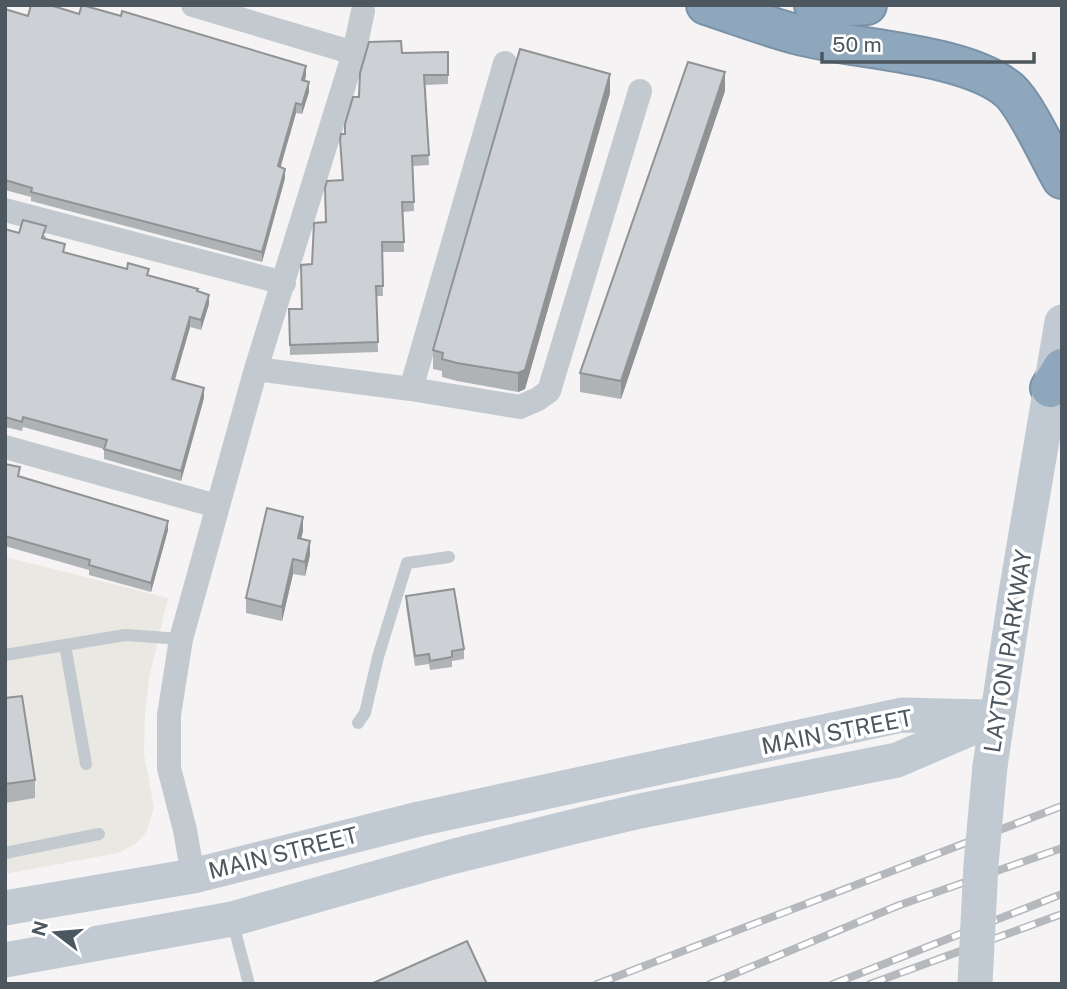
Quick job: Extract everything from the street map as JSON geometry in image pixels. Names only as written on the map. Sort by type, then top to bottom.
[{"type":"highway","points":[[706,5],[798,35],[945,62],[983,74],[1001,84],[1017,99],[1062,179]]},
{"type":"highway","points":[[814,5],[867,5]]},
{"type":"main road","name":"LAYTON PARKWAY","points":[[975,984],[990,766],[1056,378],[1062,322]]},
{"type":"main road","name":"MAIN STREET","points":[[5,908],[193,876],[419,819],[902,715],[997,717]]},
{"type":"main road","name":"MAIN STREET","points":[[5,960],[232,919],[451,857],[576,826],[897,760],[997,717]]},
{"type":"street","points":[[193,5],[354,53]]},
{"type":"street","points":[[193,876],[185,830],[169,768],[169,715],[181,639],[256,369],[354,53],[363,11]]},
{"type":"street","points":[[411,389],[505,63]]},
{"type":"street","points":[[256,369],[411,389],[520,407],[538,399],[549,391],[640,91]]},
{"type":"street","points":[[5,210],[284,283]]},
{"type":"street","points":[[5,447],[217,506]]},
{"type":"lane","points":[[358,723],[365,713],[378,657],[407,563],[449,556]]},
{"type":"lane","points":[[5,655],[125,635],[181,639]]},
{"type":"lane","points":[[65,645],[86,764]]},
{"type":"lane","points":[[5,853],[99,834]]},
{"type":"lane","points":[[232,919],[249,984]]},
{"type":"shaded area","points":[[5,557],[168,598],[149,678],[145,712],[144,754],[154,808],[146,832],[137,843],[118,853],[5,874]]},
{"type":"building","points":[[31,5],[50,5],[79,14],[82,5],[121,16],[122,11],[306,66],[302,80],[309,82],[302,105],[296,103],[278,166],[285,169],[262,252],[31,192],[32,188],[5,180],[5,9],[28,16]]},
{"type":"building","points":[[401,41],[402,53],[448,52],[448,75],[424,75],[429,155],[412,156],[414,202],[402,202],[404,242],[382,242],[383,286],[376,286],[378,342],[290,345],[289,309],[302,309],[301,265],[312,264],[314,223],[326,222],[327,181],[343,180],[340,139],[341,134],[345,134],[345,124],[353,97],[359,97],[360,73],[369,42]]},
{"type":"building","points":[[520,49],[610,74],[525,370],[518,373],[442,359],[443,353],[433,350]]},
{"type":"building","points":[[688,62],[725,72],[621,381],[580,373]]},
{"type":"building","points":[[23,220],[46,226],[42,238],[65,244],[63,252],[127,269],[128,263],[149,269],[147,275],[198,289],[197,291],[209,295],[201,320],[190,317],[172,379],[204,388],[181,471],[104,449],[107,440],[23,417],[22,422],[5,417],[5,229],[19,233]]},
{"type":"building","points":[[5,464],[20,467],[18,476],[168,521],[151,583],[89,565],[90,560],[5,536]]},
{"type":"building","points":[[267,508],[303,517],[298,538],[310,541],[305,562],[293,559],[282,607],[246,598]]},
{"type":"building","points":[[454,589],[464,649],[452,651],[452,657],[430,661],[429,654],[415,656],[406,596]]},
{"type":"building","points":[[22,696],[35,780],[5,784],[5,698]]},
{"type":"building","points":[[467,941],[487,984],[371,984]]},
{"type":"railway","points":[[597,984],[1062,806]]},
{"type":"railway","points":[[710,984],[897,906],[1062,848]]},
{"type":"railway","points":[[833,984],[1062,894]]},
{"type":"railway","points":[[870,984],[1062,914]]}]
